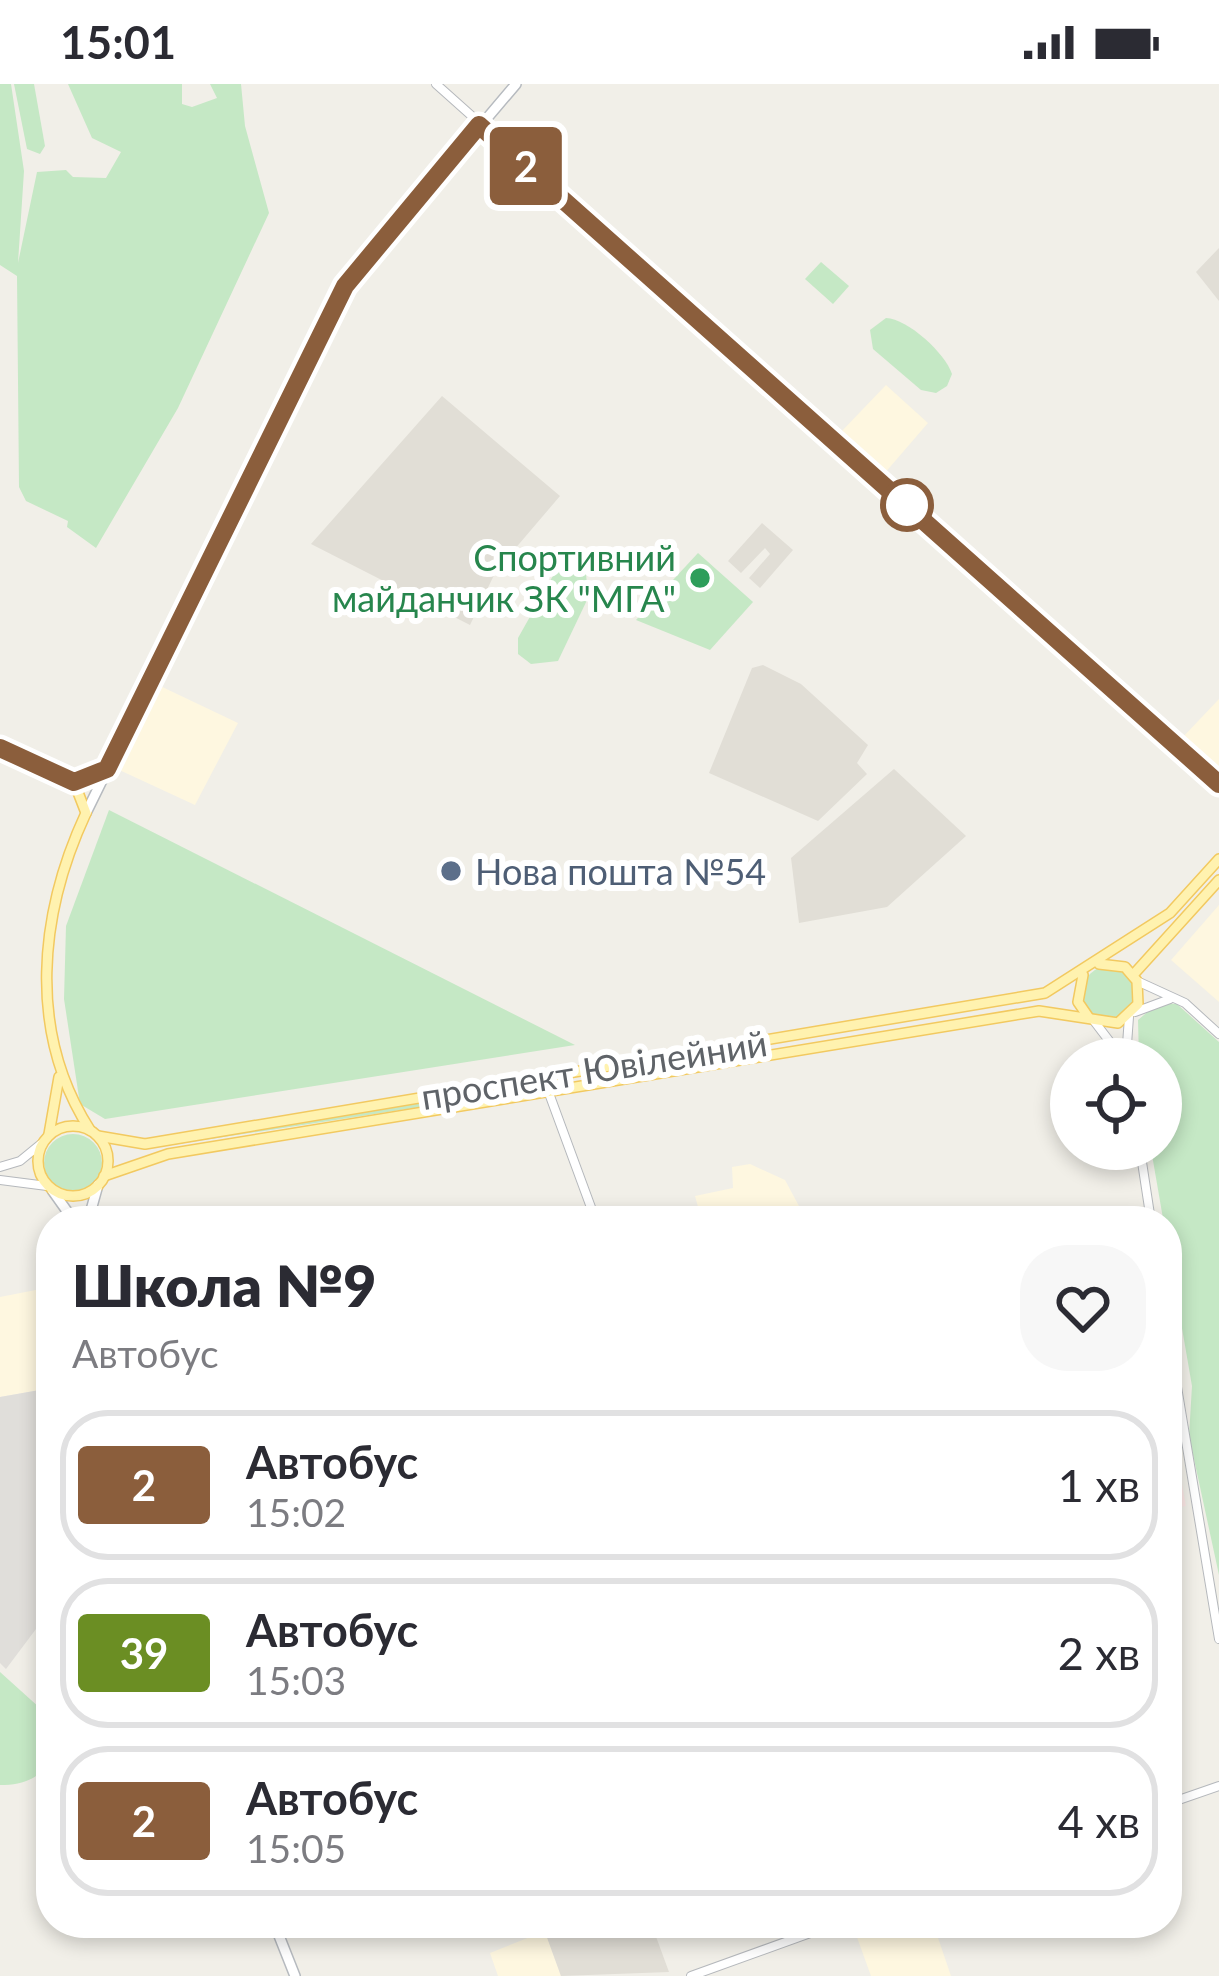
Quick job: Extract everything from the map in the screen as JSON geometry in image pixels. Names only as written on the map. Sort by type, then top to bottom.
[{"type":"main road","points":[[63,1206],[37,1165],[59,1072],[46,955],[56,889],[86,813],[345,286],[516,84]]},
{"type":"main road","points":[[0,748],[74,782],[86,813]]},
{"type":"main road","points":[[74,782],[107,769]]},
{"type":"main road","name":"проспект Ювілейний","points":[[94,1133],[145,1144],[1045,993],[1171,913],[1219,859]]},
{"type":"main road","points":[[1135,978],[1219,880]]},
{"type":"main road","points":[[1115,963],[1135,978],[1138,1004],[1130,1016],[1106,1024],[1092,1020],[1078,1001],[1089,969],[1115,963]]},
{"type":"main road","name":"проспект Ювілейний","points":[[101,1181],[169,1154],[1039,1012],[1092,1020]]},
{"type":"main road","points":[[59,1072],[107,1156],[93,1206]]},
{"type":"main road","points":[[45,1139],[69,1126],[94,1133]]},
{"type":"main road","points":[[50,1188],[81,1196],[101,1181]]},
{"type":"main road","points":[[280,1938],[295,1976]]},
{"type":"street","points":[[436,84],[1219,784]]},
{"type":"street","points":[[1135,978],[1172,998],[1219,1034]]},
{"type":"street","points":[[1127,1038],[1130,1016],[1154,1000],[1172,998]]},
{"type":"street","points":[[1092,1020],[1107,1038]]},
{"type":"street","points":[[543,1077],[591,1206]]},
{"type":"street","points":[[0,1167],[23,1158],[45,1139]]},
{"type":"street","points":[[1143,1170],[1149,1206]]},
{"type":"street","points":[[0,1180],[50,1188]]},
{"type":"street","points":[[1182,1417],[1219,1639]]},
{"type":"street","points":[[1182,1799],[1219,1786]]},
{"type":"street","points":[[691,1976],[796,1938]]},
{"type":"shaded area","points":[[1219,248],[1219,301],[1196,272]]},
{"type":"shaded area","points":[[886,385],[928,423],[884,474],[839,434]]},
{"type":"shaded area","points":[[442,396],[560,496],[496,571],[470,625],[311,544]]},
{"type":"shaded area","points":[[762,523],[793,550],[760,588],[749,578],[770,554],[765,548],[741,573],[728,561]]},
{"type":"shaded area","points":[[763,665],[801,684],[868,745],[857,763],[867,774],[818,821],[709,773],[752,668]]},
{"type":"shaded area","points":[[156,684],[238,723],[195,805],[115,768]]},
{"type":"shaded area","points":[[1219,699],[1219,772],[1181,739]]},
{"type":"shaded area","points":[[894,769],[966,836],[887,907],[799,923],[791,858]]},
{"type":"shaded area","points":[[1219,905],[1219,1002],[1171,960]]},
{"type":"shaded area","points":[[750,1164],[785,1180],[799,1206],[698,1206],[695,1196],[733,1188],[732,1167]]},
{"type":"shaded area","points":[[36,1290],[36,1391],[0,1397],[0,1297]]},
{"type":"shaded area","points":[[36,1391],[36,1629],[6,1669],[0,1663],[0,1397]]},
{"type":"shaded area","points":[[528,1938],[547,1938],[561,1976],[498,1976],[490,1953]]},
{"type":"shaded area","points":[[547,1938],[657,1938],[669,1972],[561,1976]]},
{"type":"shaded area","points":[[857,1938],[938,1938],[951,1976],[871,1976]]},
{"type":"green space","points":[[0,84],[11,84],[24,171],[18,263],[37,172],[66,170],[73,177],[106,178],[121,152],[92,138],[68,84],[182,84],[182,104],[192,107],[217,98],[210,84],[241,84],[245,126],[269,213],[178,408],[96,548],[67,527],[68,521],[26,501],[19,487],[17,276],[0,265]]},
{"type":"green space","points":[[14,84],[34,84],[45,146],[40,154],[27,149]]},
{"type":"green space","points":[[821,262],[849,286],[833,304],[805,279]]},
{"type":"green space","points":[[886,318],[905,324],[934,347],[952,374],[947,386],[936,393],[921,390],[873,349],[870,330]]},
{"type":"green space","name":"Спортивний майданчик ЗК \"МГА\"","points":[[698,553],[753,602],[710,650],[636,620]]},
{"type":"green space","points":[[559,565],[586,573],[588,598],[558,661],[531,664],[518,654],[518,638]]},
{"type":"green space","points":[[109,810],[575,1045],[105,1119],[80,1104],[64,999],[66,926]]},
{"type":"green space","points":[[1109,966],[1128,974],[1136,993],[1128,1012],[1109,1020],[1090,1012],[1082,993],[1090,974]]},
{"type":"green space","points":[[1158,1003],[1177,1004],[1219,1042],[1219,1575],[1189,1436],[1192,1386],[1182,1328],[1182,1206],[1161,1206],[1155,1170],[1182,1170],[1182,1038],[1138,1038],[1138,1020]]},
{"type":"green space","points":[[522,1086],[524,1091],[146,1149]]},
{"type":"green space","points":[[73,1134],[93,1143],[102,1163],[93,1183],[73,1192],[53,1183],[44,1163],[53,1143]]},
{"type":"green space","points":[[0,1672],[36,1704],[36,1775],[0,1785]]},
{"type":"bus line","name":"2","points":[[0,748],[74,782],[107,769],[345,286],[479,125],[1219,784]]},
{"type":"place","name":"Спортивний майданчик ЗК \"МГА\"","points":[[700,578]]},
{"type":"place","name":"Нова пошта №54","points":[[451,871]]}]
